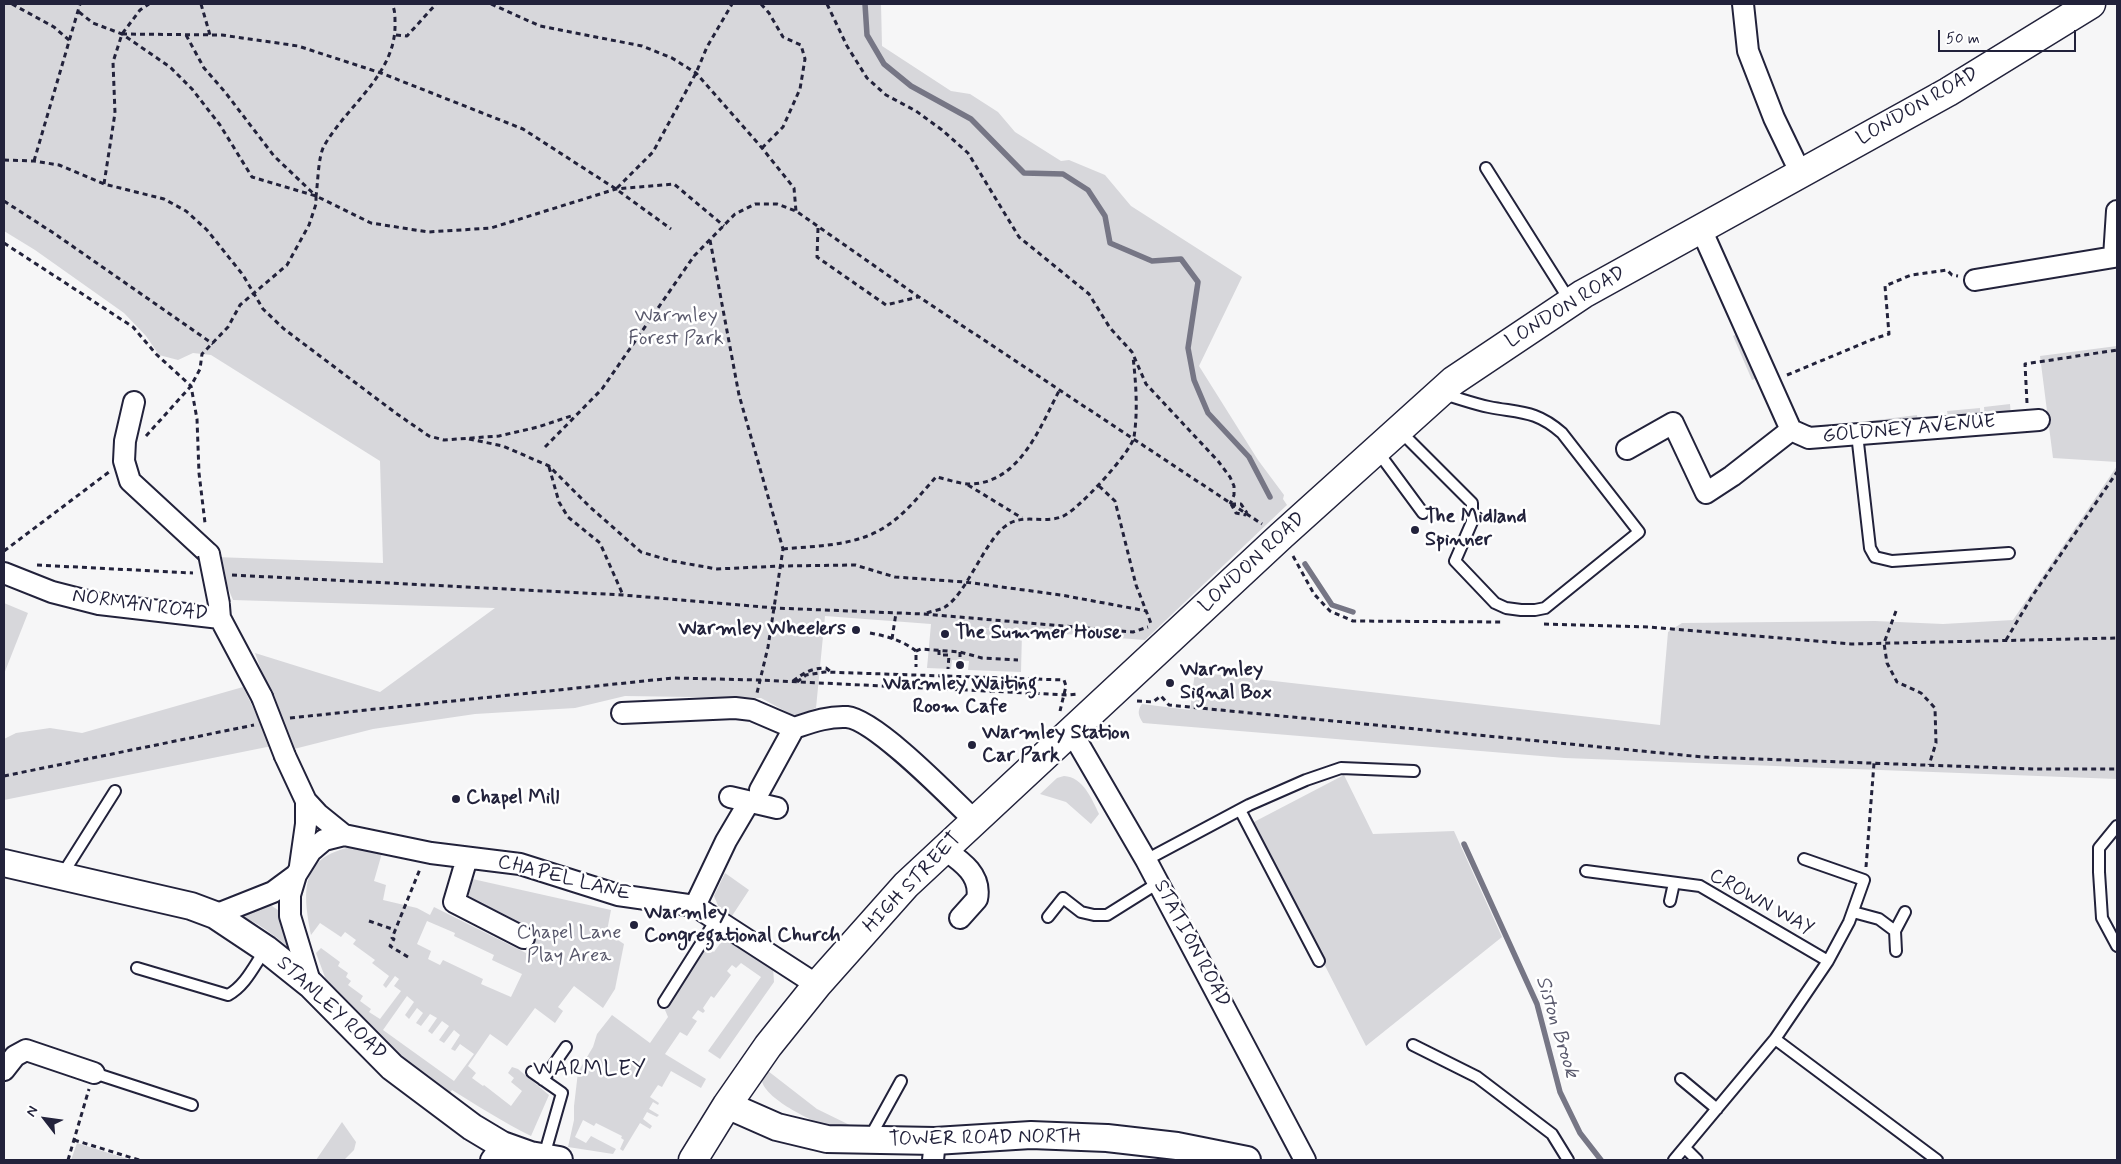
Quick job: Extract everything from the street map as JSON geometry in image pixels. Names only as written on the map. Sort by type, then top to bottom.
[{"type":"main road","name":"LONDON ROAD","points":[[1118,700],[1281,536],[1453,381],[1570,302],[1948,92],[2091,4]]},
{"type":"main road","name":"HIGH STREET","points":[[692,1160],[768,1046],[817,985],[906,885],[1071,731],[1118,700]]},
{"type":"street","points":[[1742,4],[1748,51],[1774,118],[1801,174]]},
{"type":"street","points":[[1975,280],[2114,257],[2117,211]]},
{"type":"street","points":[[1627,449],[1673,423],[1706,493],[1732,476],[1791,430],[1701,229]]},
{"type":"street","points":[[134,402],[125,441],[124,461],[130,481],[209,554],[220,611]]},
{"type":"street","name":"GOLDNEY AVENUE","points":[[1791,430],[1809,438],[2033,420]]},
{"type":"street","name":"NORMAN ROAD","points":[[4,574],[52,592],[100,604],[220,611],[262,698],[284,756],[306,801],[318,814],[344,835]]},
{"type":"street","points":[[622,713],[735,708],[752,710],[794,728]]},
{"type":"street","points":[[696,906],[746,796],[794,728],[821,718],[849,717],[873,730],[921,768],[975,821]]},
{"type":"street","name":"STATION ROAD","points":[[1071,731],[1146,860],[1305,1160]]},
{"type":"street","points":[[746,796],[777,808]]},
{"type":"street","name":"NORMAN ROAD","points":[[298,872],[306,824],[306,801]]},
{"type":"street","points":[[311,985],[290,916],[290,895],[298,872],[311,851],[324,840],[344,835]]},
{"type":"street","name":"CHAPEL LANE","points":[[344,835],[427,852],[520,864],[618,895],[696,906],[817,985]]},
{"type":"street","points":[[944,849],[971,871],[976,881],[977,898],[960,918]]},
{"type":"street","points":[[467,858],[454,902],[524,938]]},
{"type":"street","name":"STANLEY ROAD","points":[[4,864],[191,906],[215,915],[266,949],[311,985],[392,1067],[472,1127],[497,1153],[551,1159]]},
{"type":"street","points":[[215,915],[273,892],[298,872]]},
{"type":"street","points":[[6,1064],[26,1050],[94,1073]]},
{"type":"street","name":"TOWER ROAD NORTH","points":[[727,1106],[776,1128],[826,1139],[869,1140],[934,1151],[1031,1136],[1107,1138],[1177,1146],[1247,1160]]},
{"type":"lane","points":[[1486,168],[1570,302]]},
{"type":"lane","points":[[1399,430],[1472,503],[1472,522],[1455,561],[1495,603],[1506,608],[1521,610],[1545,608],[1639,532],[1562,433],[1549,421],[1523,411],[1488,407],[1440,393]]},
{"type":"lane","points":[[1857,434],[1870,548],[1875,557],[1892,561],[2009,553]]},
{"type":"lane","points":[[1377,451],[1422,513]]},
{"type":"lane","points":[[1146,860],[1240,810],[1306,780],[1341,768],[1414,771]]},
{"type":"lane","points":[[61,876],[114,792]]},
{"type":"lane","points":[[1240,810],[1318,961]]},
{"type":"lane","points":[[2117,826],[2099,848],[2099,872],[2102,918],[2117,946]]},
{"type":"lane","points":[[1804,859],[1864,880]]},
{"type":"lane","name":"CROWN WAY","points":[[1586,871],[1700,886],[1828,961]]},
{"type":"lane","name":"CROWN WAY","points":[[1674,1160],[1775,1039],[1828,961],[1853,912],[1864,880]]},
{"type":"lane","points":[[1048,916],[1063,898],[1081,912],[1106,915],[1158,883]]},
{"type":"lane","points":[[1670,901],[1674,883]]},
{"type":"lane","points":[[1853,912],[1879,919],[1895,930]]},
{"type":"lane","points":[[1896,951],[1895,930],[1905,912]]},
{"type":"lane","points":[[664,1002],[716,920]]},
{"type":"lane","points":[[137,968],[228,995],[238,990],[266,949]]},
{"type":"lane","points":[[1775,1039],[1937,1160]]},
{"type":"lane","points":[[1413,1045],[1477,1077],[1552,1134],[1568,1160]]},
{"type":"lane","points":[[543,1080],[566,1047]]},
{"type":"lane","points":[[532,1072],[562,1093],[551,1159]]},
{"type":"lane","points":[[94,1073],[192,1106]]},
{"type":"lane","points":[[1681,1079],[1717,1109]]},
{"type":"lane","points":[[869,1140],[901,1081]]},
{"type":"lane","points":[[1685,1148],[1697,1160]]},
{"type":"path","points":[[12,4],[54,28],[70,42]]},
{"type":"path","points":[[34,162],[80,4]]},
{"type":"path","points":[[104,184],[115,113],[113,62],[122,34],[140,10],[149,4]]},
{"type":"path","points":[[201,4],[210,35]]},
{"type":"path","points":[[254,294],[287,265],[309,225],[316,204],[323,148],[380,73],[389,58],[396,36],[395,8],[392,4]]},
{"type":"path","points":[[396,36],[407,36],[436,4]]},
{"type":"path","points":[[490,4],[540,26],[642,46],[672,58],[696,73],[762,148],[794,188],[796,211]]},
{"type":"path","points":[[616,189],[653,152],[696,73],[707,47],[732,4]]},
{"type":"path","points":[[761,4],[769,13],[783,37],[801,46],[805,59],[800,89],[783,127],[762,148]]},
{"type":"path","points":[[827,4],[847,46],[867,78],[886,95],[916,111],[942,130],[968,153],[1019,237],[1089,294],[1110,328],[1132,352],[1146,384],[1218,461],[1230,477],[1234,486],[1234,495],[1230,504]]},
{"type":"path","points":[[79,12],[93,23],[122,34],[170,67],[192,89],[220,125],[252,177],[316,196],[371,223],[428,232],[491,228],[616,189],[674,184],[724,226]]},
{"type":"path","points":[[122,34],[210,35],[298,46],[380,73],[523,130],[616,189],[671,229]]},
{"type":"path","points":[[186,35],[204,68],[274,156],[316,196]]},
{"type":"path","points":[[4,160],[59,165],[104,184],[164,200],[186,211],[207,230],[243,275],[263,309],[284,329],[429,436],[444,440],[499,436],[538,427],[576,414]]},
{"type":"path","points":[[4,201],[55,234],[213,344]]},
{"type":"path","points":[[545,447],[602,389],[694,256],[735,214],[755,204],[777,204],[796,211],[919,297],[1060,389],[1230,504],[1236,514],[1248,515]]},
{"type":"path","points":[[818,228],[817,257],[886,305],[919,297]]},
{"type":"path","points":[[710,240],[739,395],[783,549],[775,608],[760,680]]},
{"type":"path","points":[[4,243],[133,327],[156,354],[191,386],[197,419],[199,473],[209,554]]},
{"type":"path","points":[[1770,382],[1889,334],[1885,286],[1911,275],[1947,270],[1952,275],[1975,280]]},
{"type":"path","points":[[2033,420],[2025,364],[2117,350]]},
{"type":"path","points":[[967,484],[1022,518],[1038,520],[1062,517],[1099,486],[1134,439],[1136,389],[1132,352]]},
{"type":"path","points":[[783,549],[827,545],[860,539],[881,530],[908,508],[936,477],[967,484],[984,483],[997,476],[1020,460],[1034,439],[1060,389]]},
{"type":"path","points":[[469,439],[502,446],[549,466],[590,507],[641,552],[717,569],[855,565],[895,577],[965,582],[1061,595],[1147,611]]},
{"type":"path","points":[[549,466],[559,502],[568,517],[600,543],[623,595]]},
{"type":"path","points":[[2006,640],[2039,587],[2117,472]]},
{"type":"path","points":[[1099,486],[1115,501],[1136,585],[1153,626]]},
{"type":"path","points":[[1230,504],[1241,504],[1248,515],[1281,536],[1314,594],[1330,611],[1353,621],[1511,622]]},
{"type":"path","points":[[924,614],[945,607],[958,594],[987,547],[1004,528],[1022,518]]},
{"type":"path","points":[[49,565],[199,574]]},
{"type":"path","points":[[229,575],[623,595],[775,608],[924,614],[1133,632]]},
{"type":"path","points":[[1896,611],[1884,643],[1887,663],[1897,682],[1921,693],[1935,708],[1936,743],[1929,765]]},
{"type":"path","points":[[892,638],[896,613]]},
{"type":"path","points":[[1541,624],[1649,627],[1851,644],[2117,638]]},
{"type":"path","points":[[870,632],[892,638],[916,651],[922,649],[940,650],[960,652],[982,658],[1018,660]]},
{"type":"path","points":[[940,650],[939,655],[949,655],[948,669]]},
{"type":"path","points":[[916,651],[916,667]]},
{"type":"path","points":[[960,652],[960,661]]},
{"type":"path","points":[[795,682],[806,675],[816,672],[1064,680]]},
{"type":"path","points":[[284,719],[673,678],[760,680],[1069,695],[1096,692],[1118,700],[1153,702],[1161,696],[1169,705],[1703,757],[2034,769],[2117,769]]},
{"type":"path","points":[[4,776],[255,725]]},
{"type":"path","points":[[1864,880],[1868,856],[1874,763]]},
{"type":"path","points":[[408,957],[390,946],[427,852]]},
{"type":"path","points":[[369,921],[396,930]]},
{"type":"path","points":[[68,1160],[94,1073]]},
{"type":"path","points":[[74,1140],[139,1160]]},
{"type":"green space","name":"Warmley Forest Park","points":[[4,4],[881,4],[882,46],[951,91],[970,94],[998,112],[1015,132],[1061,161],[1069,160],[1105,175],[1131,206],[1242,277],[1199,366],[1258,460],[1284,495],[1283,499],[1287,505],[1145,640],[971,627],[1022,632],[1021,672],[968,670],[969,661],[952,660],[951,669],[927,668],[931,624],[825,616],[816,708],[794,716],[761,698],[625,696],[575,708],[475,714],[373,729],[290,750],[255,653],[380,692],[495,608],[233,600],[215,557],[383,563],[380,461],[211,355],[193,353],[178,360],[159,355],[146,336],[124,313],[35,250],[4,231]]},
{"type":"green space","points":[[1737,334],[1757,378],[1752,380],[1733,336]]},
{"type":"green space","points":[[2117,346],[2117,462],[2053,458],[2040,356]]},
{"type":"green space","points":[[2010,404],[2011,417],[1985,421],[1984,407]]},
{"type":"green space","points":[[1980,408],[1980,421],[1949,422],[1947,411]]},
{"type":"green space","points":[[1917,415],[1918,424],[1869,425],[1869,421]]},
{"type":"green space","points":[[2117,466],[2117,779],[1565,758],[1143,723],[1139,715],[1139,709],[1142,704],[1190,710],[1195,672],[1660,725],[1668,632],[1682,623],[1875,621],[1943,624],[2013,620]]},
{"type":"green space","points":[[4,603],[28,613],[4,674]]},
{"type":"green space","points":[[243,687],[272,746],[4,800],[4,739],[16,733],[50,728],[82,733]]},
{"type":"green space","points":[[1344,775],[1373,834],[1454,831],[1502,937],[1366,1046],[1252,823]]},
{"type":"green space","points":[[1064,776],[1076,780],[1090,796],[1099,814],[1091,824],[1066,802],[1040,794],[1057,778]]},
{"type":"green space","name":"Chapel Lane Play Area","points":[[351,847],[364,847],[382,853],[374,881],[386,885],[383,900],[417,908],[430,915],[434,907],[526,953],[528,936],[461,900],[468,878],[611,910],[607,931],[619,933],[618,940],[624,944],[615,989],[603,1008],[574,986],[558,1007],[563,1011],[555,1023],[535,1008],[507,1046],[490,1034],[468,1066],[476,1073],[472,1078],[511,1106],[522,1091],[511,1082],[514,1078],[508,1073],[512,1067],[518,1069],[549,1095],[531,1136],[452,1090],[450,1093],[392,1051],[329,988],[316,953],[321,948],[340,962],[338,966],[348,973],[346,977],[351,981],[348,985],[363,996],[360,1001],[371,1009],[369,1012],[380,1019],[401,991],[394,986],[399,979],[395,976],[386,988],[383,985],[389,976],[372,963],[375,960],[353,944],[356,940],[345,932],[341,937],[320,923],[311,935],[306,891],[308,879],[313,868],[322,859],[334,852]],"holes":[[[427,921],[455,933],[454,936],[494,955],[492,960],[522,974],[511,997],[481,984],[483,979],[443,960],[440,965],[428,959],[431,951],[417,944]],[[407,996],[414,1002],[405,1015],[409,1019],[417,1008],[423,1013],[416,1023],[421,1026],[430,1014],[437,1018],[428,1031],[432,1034],[442,1021],[449,1026],[439,1040],[444,1043],[454,1030],[460,1035],[451,1049],[455,1051],[460,1044],[474,1054],[454,1081],[383,1030]]]},
{"type":"green space","points":[[725,873],[749,890],[730,919],[719,908],[714,896]]},
{"type":"green space","points":[[269,904],[278,910],[295,953],[258,925],[233,914]]},
{"type":"green space","points":[[724,938],[773,967],[774,982],[720,1059],[708,1051],[761,977],[741,963],[736,968],[732,965],[727,971],[731,975],[714,998],[711,996],[703,1008],[705,1011],[703,1013],[698,1010],[692,1018],[697,1021],[687,1036],[680,1032],[665,1054],[706,1079],[701,1088],[671,1071],[662,1087],[658,1085],[650,1097],[659,1103],[658,1105],[653,1102],[649,1109],[659,1115],[657,1117],[647,1112],[643,1119],[652,1126],[650,1129],[640,1123],[623,1151],[620,1149],[624,1140],[621,1138],[622,1136],[596,1123],[594,1126],[583,1120],[575,1137],[586,1143],[591,1136],[616,1149],[613,1154],[568,1147],[574,1120],[578,1072],[593,1047],[597,1034],[612,1015],[650,1043],[668,1017],[665,1010],[706,946],[714,952]]},
{"type":"green space","points":[[768,1071],[817,1109],[864,1132],[825,1125],[787,1106],[768,1092],[763,1085],[762,1078]]},
{"type":"green space","points":[[342,1122],[356,1142],[354,1150],[344,1160],[316,1160]]},
{"type":"green space","points":[[77,1143],[131,1160],[71,1160]]},
{"type":"waterway","name":"Siston Brook","points":[[865,4],[867,35],[884,64],[911,86],[971,119],[1024,173],[1063,174],[1088,190],[1105,216],[1110,243],[1152,261],[1181,259],[1198,282],[1188,348],[1194,380],[1208,413],[1249,457],[1270,497]]},
{"type":"waterway","name":"Siston Brook","points":[[1305,564],[1332,605],[1353,612]]},
{"type":"waterway","name":"Siston Brook","points":[[1464,844],[1537,1004],[1560,1092],[1580,1133],[1601,1160]]},
{"type":"place","name":"The Midland Spinner","points":[[1415,530]]},
{"type":"place","name":"Warmley Wheelers","points":[[856,630]]},
{"type":"place","name":"The Summer House","points":[[945,634]]},
{"type":"place","name":"Warmley Waiting Room Cafe","points":[[960,665]]},
{"type":"place","name":"Warmley Signal Box","points":[[1170,683]]},
{"type":"place","name":"Warmley Station Car Park","points":[[972,745]]},
{"type":"place","name":"Chapel Mill","points":[[456,799]]},
{"type":"place","name":"Warmley Congregational Church","points":[[634,925]]},
{"type":"district","name":"WARMLEY","points":[[590,1070]]}]
